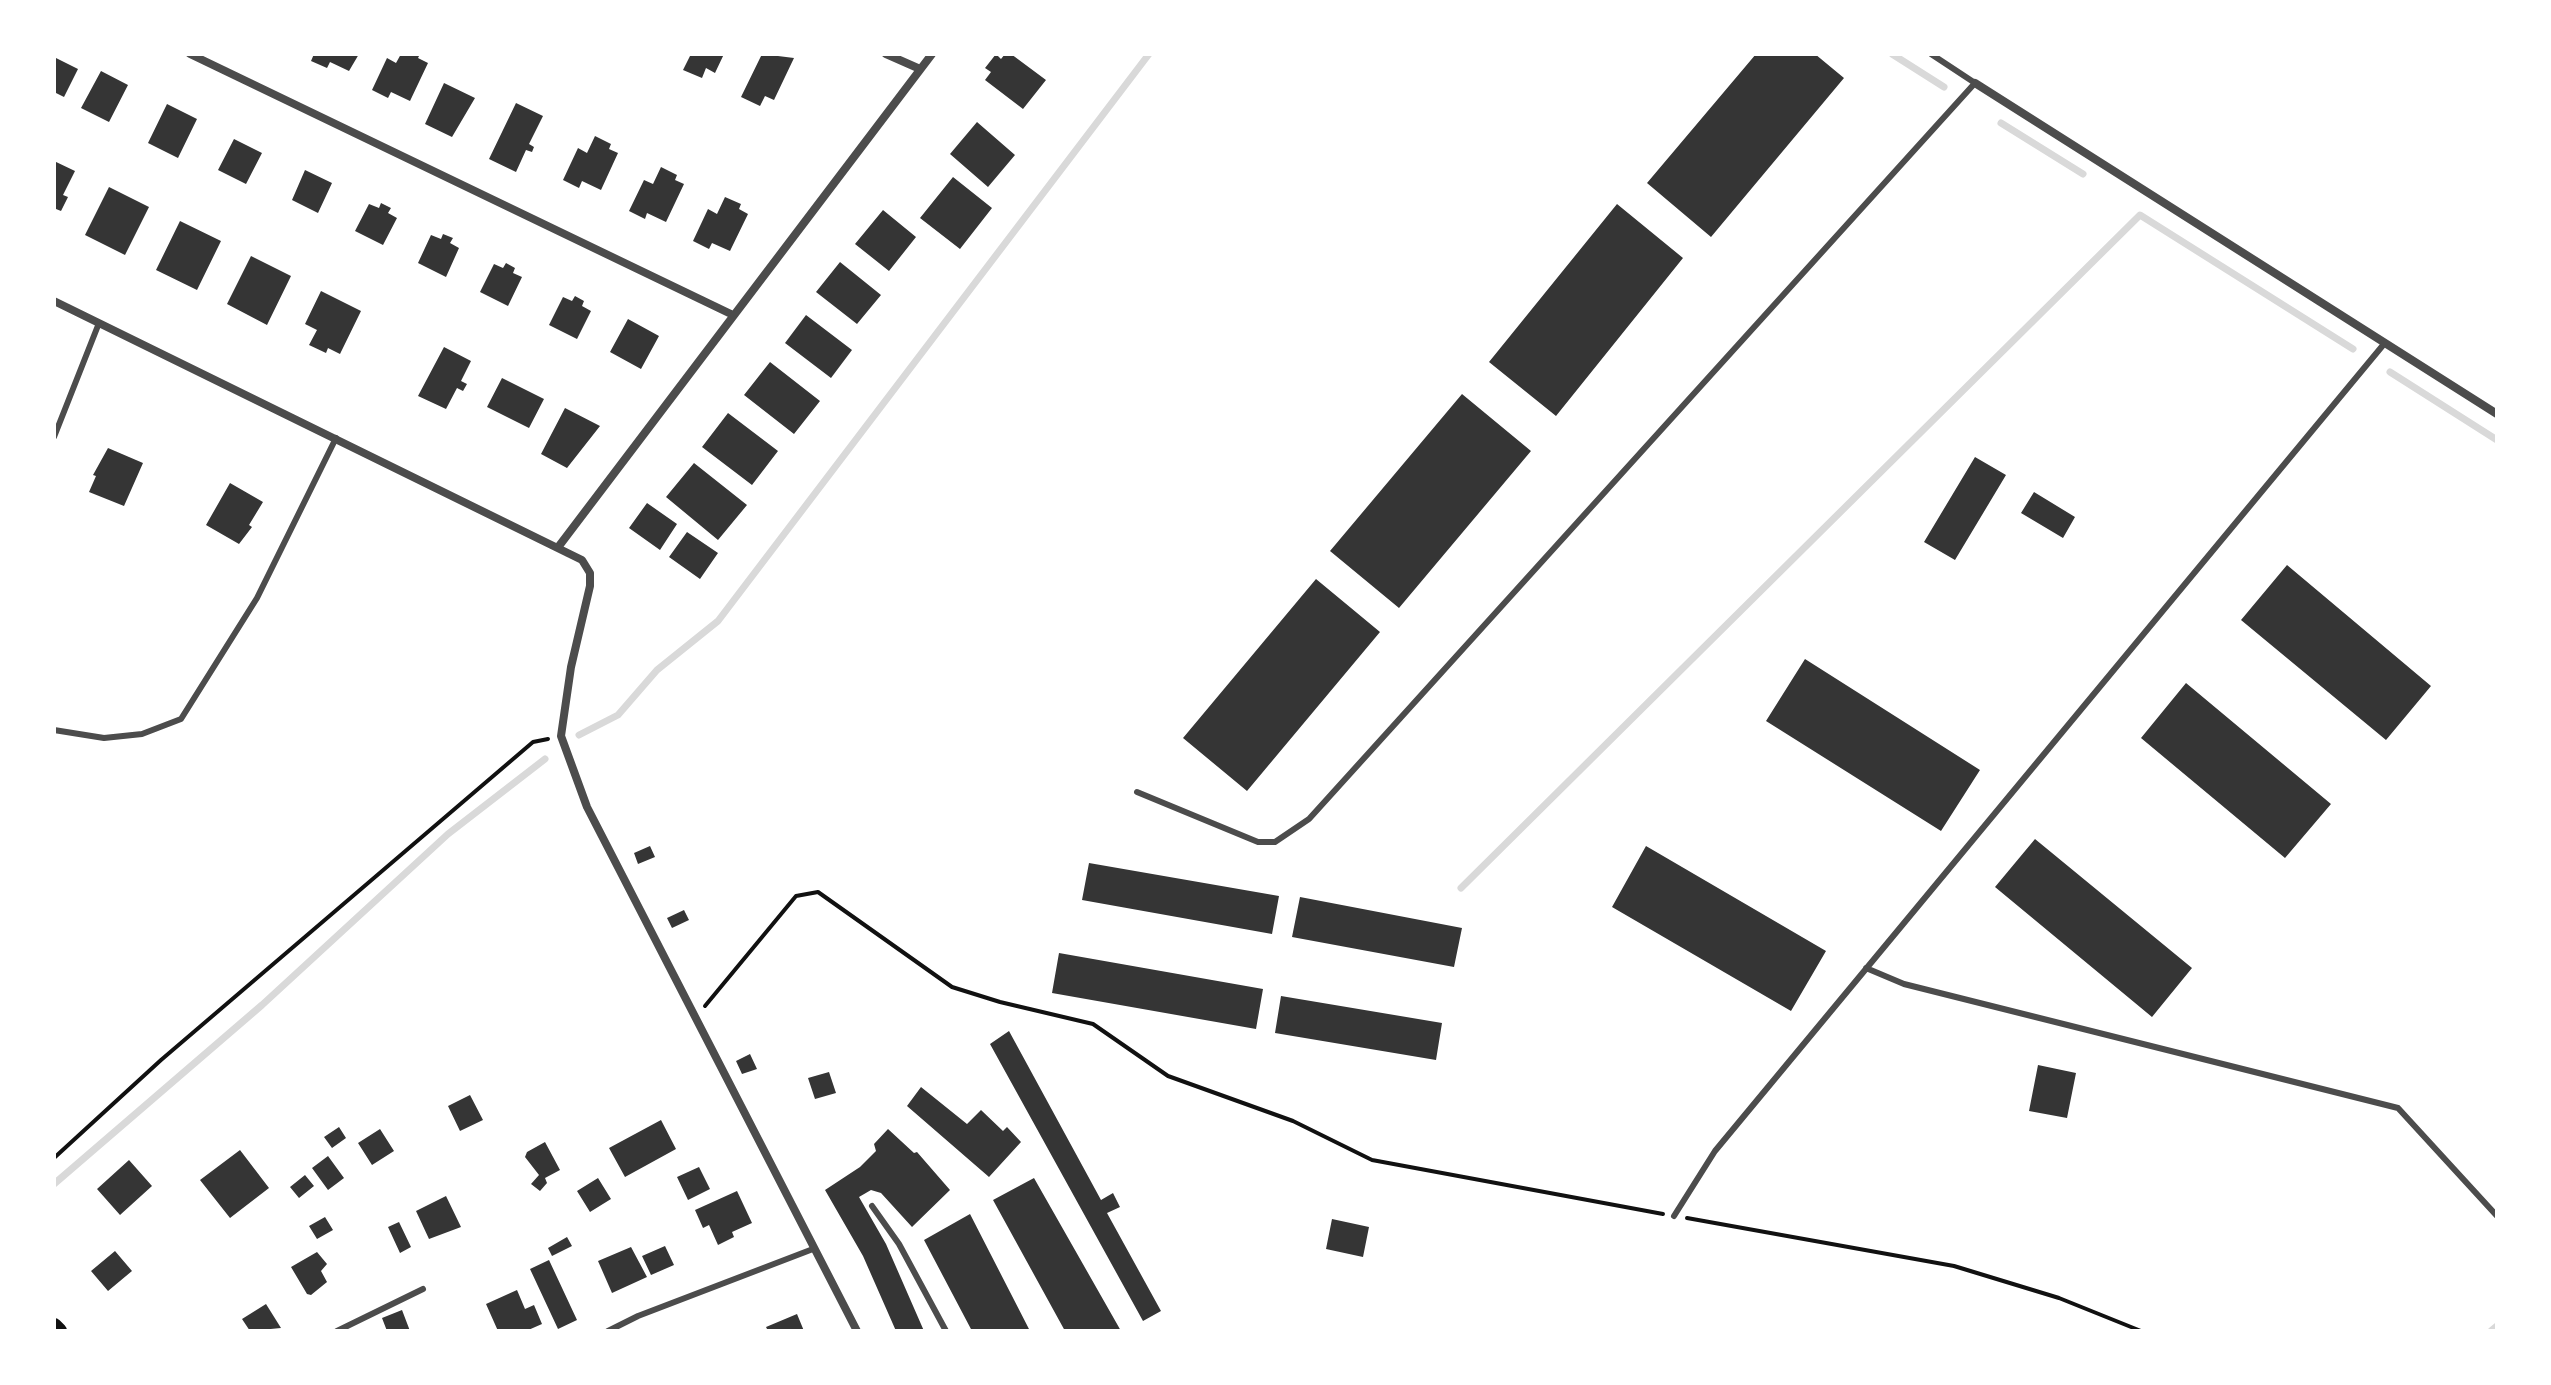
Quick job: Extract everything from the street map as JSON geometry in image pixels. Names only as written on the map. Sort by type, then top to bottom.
[{"type":"main road","points":[[54,1326],[59,1331]]},
{"type":"street","points":[[190,54],[733,315]]},
{"type":"street","points":[[886,54],[920,69]]},
{"type":"street","points":[[559,546],[932,54]]},
{"type":"street","points":[[1975,83],[2497,414]]},
{"type":"street","points":[[54,301],[559,546],[582,560],[590,573],[561,736],[587,807],[694,1020],[857,1331]]},
{"type":"lane","points":[[1137,792],[1258,842],[1275,842],[1309,819],[1975,83],[1931,54]]},
{"type":"lane","points":[[54,437],[99,323]]},
{"type":"lane","points":[[1674,1216],[1715,1151],[2384,344]]},
{"type":"lane","points":[[54,730],[104,738],[142,734],[181,719],[257,598],[336,438]]},
{"type":"lane","points":[[1866,968],[1904,984],[2398,1108],[2497,1216]]},
{"type":"lane","points":[[872,1206],[899,1244],[946,1331]]},
{"type":"lane","points":[[608,1331],[638,1316],[813,1249]]},
{"type":"lane","points":[[337,1331],[423,1289]]},
{"type":"path","points":[[54,1158],[161,1060],[533,742],[561,736]]},
{"type":"path","points":[[694,1020],[796,896],[818,892],[952,987],[1093,1024],[1168,1076],[1293,1121],[1372,1160],[1954,1266],[2059,1298],[2141,1331]]},
{"type":"building","points":[[314,54],[359,54],[349,71],[330,62],[327,68],[311,61]]},
{"type":"building","points":[[401,54],[420,54],[418,58],[428,63],[410,101],[391,92],[388,98],[372,90],[387,58],[396,63]]},
{"type":"building","points":[[691,54],[724,54],[715,73],[706,68],[702,78],[683,70]]},
{"type":"building","points":[[762,54],[794,58],[774,100],[765,96],[760,106],[741,97]]},
{"type":"building","points":[[996,54],[1001,59],[1005,54],[1011,54],[1046,80],[1023,109],[985,80],[991,72],[985,68]]},
{"type":"building","points":[[1756,54],[1815,54],[1844,78],[1711,237],[1647,183]]},
{"type":"building","points":[[54,57],[78,69],[64,97],[54,92]]},
{"type":"building","points":[[101,71],[128,85],[109,122],[81,108]]},
{"type":"building","points":[[444,83],[475,98],[452,137],[425,124]]},
{"type":"building","points":[[516,103],[543,116],[529,144],[534,147],[532,152],[526,150],[516,172],[489,159]]},
{"type":"building","points":[[167,104],[197,119],[178,158],[148,143]]},
{"type":"building","points":[[977,122],[1015,155],[988,187],[950,154]]},
{"type":"building","points":[[595,136],[611,144],[609,149],[618,153],[601,190],[582,181],[579,188],[563,180],[578,148],[587,153]]},
{"type":"building","points":[[234,139],[262,153],[246,184],[218,170]]},
{"type":"building","points":[[54,161],[75,171],[63,195],[68,197],[61,211],[56,209],[54,214]]},
{"type":"building","points":[[661,167],[677,175],[675,180],[684,184],[666,222],[647,213],[645,219],[629,211],[644,180],[653,184]]},
{"type":"building","points":[[305,170],[332,183],[318,213],[292,200]]},
{"type":"building","points":[[953,177],[992,208],[960,249],[920,218]]},
{"type":"building","points":[[109,187],[149,207],[125,255],[85,235]]},
{"type":"building","points":[[725,197],[741,204],[739,209],[748,214],[730,251],[712,243],[709,249],[693,241],[708,209],[717,214]]},
{"type":"building","points":[[381,203],[391,208],[388,213],[397,218],[383,245],[355,231],[369,204],[379,208]]},
{"type":"building","points":[[1617,204],[1683,258],[1556,416],[1489,362]]},
{"type":"building","points":[[883,210],[916,237],[889,271],[855,244]]},
{"type":"building","points":[[180,221],[221,241],[197,290],[156,270]]},
{"type":"building","points":[[443,234],[453,238],[450,243],[459,248],[446,277],[418,263],[431,235],[441,239]]},
{"type":"building","points":[[251,256],[291,276],[267,325],[227,304]]},
{"type":"building","points":[[840,262],[881,295],[857,324],[816,292]]},
{"type":"building","points":[[506,263],[515,268],[513,273],[522,277],[508,306],[480,292],[494,264],[503,268]]},
{"type":"building","points":[[321,291],[361,311],[340,354],[328,348],[326,353],[309,345],[317,330],[305,324]]},
{"type":"building","points":[[575,296],[584,301],[582,306],[591,311],[577,339],[549,325],[563,297],[572,301]]},
{"type":"building","points":[[806,315],[852,350],[831,378],[785,343]]},
{"type":"building","points":[[628,319],[659,336],[641,369],[610,352]]},
{"type":"building","points":[[444,347],[471,361],[461,381],[467,384],[463,391],[457,388],[446,409],[418,396]]},
{"type":"building","points":[[770,362],[820,401],[794,434],[744,395]]},
{"type":"building","points":[[502,378],[544,399],[529,428],[487,407]]},
{"type":"building","points":[[1462,394],[1531,451],[1399,608],[1330,551]]},
{"type":"building","points":[[565,408],[600,426],[567,468],[541,454]]},
{"type":"building","points":[[728,413],[778,451],[752,485],[702,447]]},
{"type":"building","points":[[108,448],[143,463],[124,506],[89,492],[96,476],[93,475]]},
{"type":"building","points":[[1975,457],[2006,475],[1955,560],[1924,542]]},
{"type":"building","points":[[694,463],[747,505],[718,540],[666,497]]},
{"type":"building","points":[[230,483],[263,502],[249,525],[252,527],[239,544],[206,525]]},
{"type":"building","points":[[2034,492],[2075,517],[2063,538],[2021,513]]},
{"type":"building","points":[[647,503],[677,524],[660,550],[629,528]]},
{"type":"building","points":[[687,532],[718,553],[700,579],[669,557]]},
{"type":"building","points":[[2287,565],[2431,686],[2386,740],[2241,620]]},
{"type":"building","points":[[1316,579],[1380,632],[1247,791],[1183,738]]},
{"type":"building","points":[[1805,659],[1980,770],[1941,831],[1766,721]]},
{"type":"building","points":[[2186,683],[2331,804],[2285,858],[2141,738]]},
{"type":"building","points":[[2035,839],[2192,968],[2152,1017],[1995,887]]},
{"type":"building","points":[[650,846],[655,857],[638,864],[634,853]]},
{"type":"building","points":[[1646,846],[1826,951],[1791,1011],[1612,907]]},
{"type":"building","points":[[1089,863],[1279,896],[1272,934],[1082,900]]},
{"type":"building","points":[[1300,897],[1462,928],[1454,967],[1292,937]]},
{"type":"building","points":[[684,910],[689,920],[672,928],[667,918]]},
{"type":"building","points":[[1059,953],[1263,989],[1256,1029],[1052,993]]},
{"type":"building","points":[[1281,996],[1442,1023],[1436,1060],[1275,1033]]},
{"type":"building","points":[[1009,1031],[1101,1200],[1113,1193],[1120,1207],[1107,1213],[1161,1311],[1143,1321],[990,1044]]},
{"type":"building","points":[[750,1054],[757,1069],[742,1074],[736,1061]]},
{"type":"building","points":[[2038,1065],[2076,1073],[2067,1118],[2029,1111]]},
{"type":"building","points":[[829,1072],[836,1093],[815,1099],[808,1078]]},
{"type":"building","points":[[921,1087],[967,1124],[981,1110],[1003,1131],[1007,1127],[1021,1142],[989,1177],[907,1106]]},
{"type":"building","points":[[470,1095],[483,1120],[460,1131],[448,1106]]},
{"type":"building","points":[[661,1120],[676,1149],[625,1177],[609,1148]]},
{"type":"building","points":[[339,1127],[346,1138],[332,1148],[324,1137]]},
{"type":"building","points":[[380,1129],[394,1151],[372,1165],[358,1143]]},
{"type":"building","points":[[888,1129],[914,1153],[917,1152],[950,1190],[912,1227],[881,1193],[871,1190],[859,1197],[886,1244],[924,1331],[896,1331],[863,1256],[825,1190],[860,1167],[876,1151],[874,1144]]},
{"type":"building","points":[[545,1142],[560,1170],[545,1178],[547,1183],[540,1191],[531,1184],[539,1175],[525,1157],[527,1152]]},
{"type":"building","points":[[240,1150],[269,1188],[230,1218],[200,1180]]},
{"type":"building","points":[[328,1156],[344,1178],[328,1190],[312,1168]]},
{"type":"building","points":[[129,1160],[152,1186],[120,1215],[97,1189]]},
{"type":"building","points":[[699,1167],[710,1189],[688,1200],[677,1177]]},
{"type":"building","points":[[305,1175],[314,1186],[299,1198],[290,1187]]},
{"type":"building","points":[[598,1178],[611,1199],[590,1212],[577,1191]]},
{"type":"building","points":[[1034,1178],[1121,1331],[1065,1331],[993,1200]]},
{"type":"building","points":[[737,1191],[752,1223],[732,1232],[734,1237],[718,1245],[709,1225],[703,1228],[695,1210]]},
{"type":"building","points":[[446,1196],[461,1227],[429,1239],[416,1211]]},
{"type":"building","points":[[970,1214],[1030,1331],[972,1331],[924,1240]]},
{"type":"building","points":[[325,1217],[333,1230],[317,1239],[309,1226]]},
{"type":"building","points":[[1332,1219],[1369,1227],[1363,1257],[1326,1249]]},
{"type":"building","points":[[399,1222],[411,1247],[400,1253],[388,1227]]},
{"type":"building","points":[[567,1237],[572,1246],[552,1256],[548,1248]]},
{"type":"building","points":[[665,1246],[674,1265],[651,1275],[642,1256]]},
{"type":"building","points":[[631,1247],[647,1277],[612,1293],[598,1261]]},
{"type":"building","points":[[115,1251],[132,1271],[108,1291],[91,1271]]},
{"type":"building","points":[[317,1252],[327,1264],[321,1271],[327,1282],[311,1295],[307,1294],[291,1267]]},
{"type":"building","points":[[549,1260],[577,1320],[558,1329],[530,1269]]},
{"type":"building","points":[[517,1290],[525,1309],[534,1305],[542,1324],[526,1331],[498,1331],[486,1304]]},
{"type":"building","points":[[266,1304],[281,1328],[250,1331],[242,1319]]},
{"type":"building","points":[[402,1310],[410,1331],[387,1331],[382,1318]]},
{"type":"building","points":[[797,1314],[804,1331],[768,1331],[766,1327]]},
{"type":"waterway","points":[[579,735],[618,715],[657,670],[718,621],[1149,54]]},
{"type":"waterway","points":[[1892,54],[1944,87]]},
{"type":"waterway","points":[[2001,123],[2083,174]]},
{"type":"waterway","points":[[1461,888],[2140,215],[2353,349]]},
{"type":"waterway","points":[[2390,372],[2497,440]]},
{"type":"waterway","points":[[54,1184],[262,1005],[448,834],[545,759]]},
{"type":"waterway","points":[[2491,1331],[2497,1326]]}]
